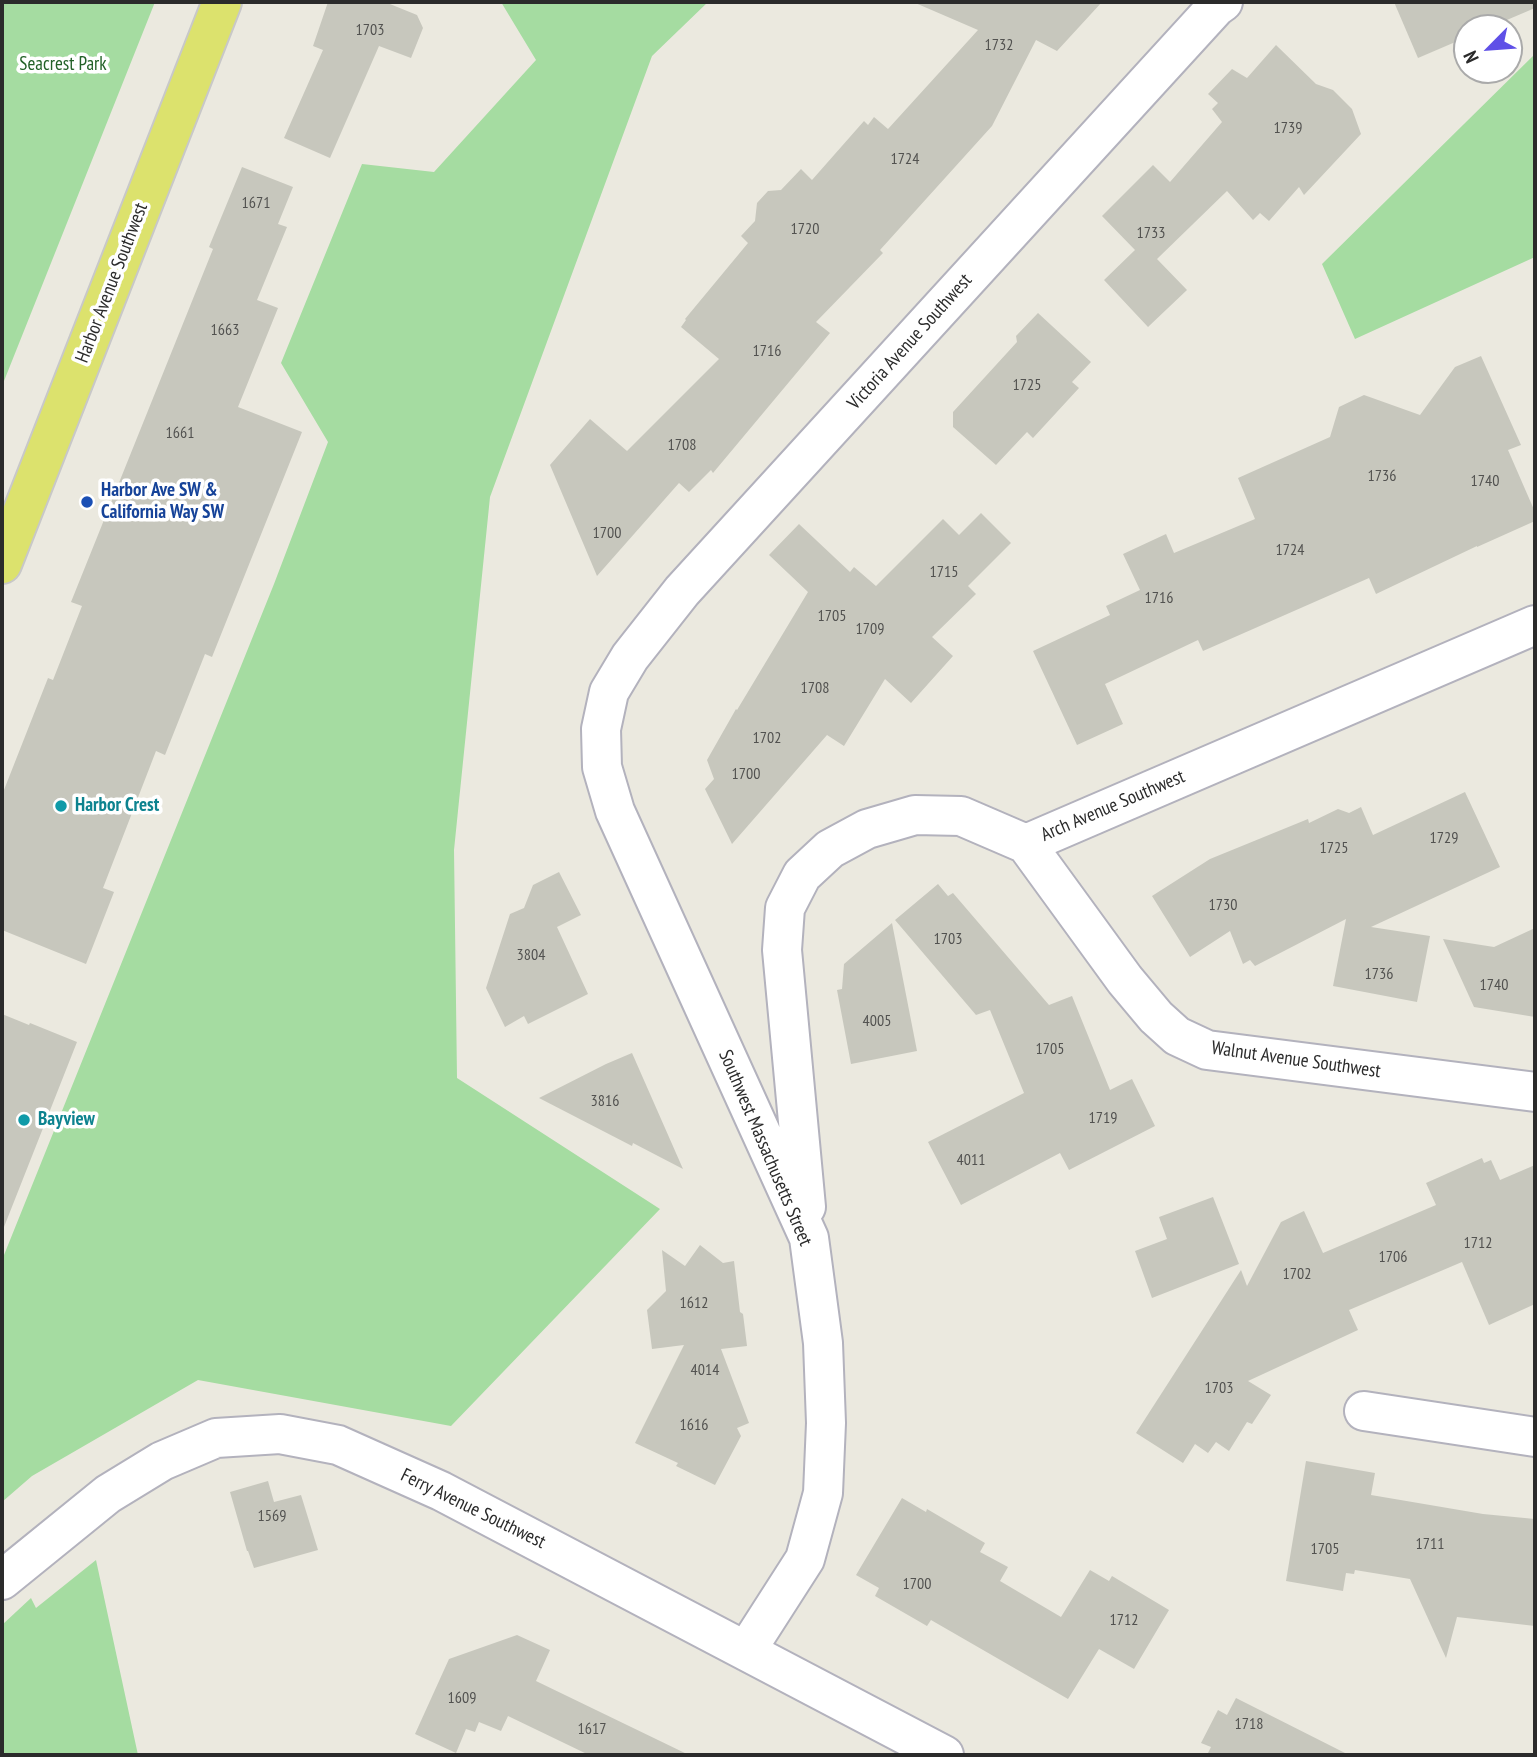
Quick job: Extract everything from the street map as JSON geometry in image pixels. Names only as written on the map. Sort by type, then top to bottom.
[{"type":"main road","name":"Harbor Avenue Southwest","points":[[2,564],[222,2]]},
{"type":"street","name":"Victoria Avenue Southwest","points":[[609,692],[630,657],[682,591],[1223,2]]},
{"type":"street","name":"Arch Avenue Southwest","points":[[808,1238],[782,950],[785,908],[802,875],[830,849],[867,829],[915,815],[961,816],[1026,844],[1535,625]]},
{"type":"street","name":"Southwest Massachusetts Street","points":[[609,692],[601,729],[602,767],[615,811],[808,1238],[823,1343],[826,1423],[823,1493],[805,1559],[746,1651]]},
{"type":"street","name":"Walnut Avenue Southwest","points":[[1026,844],[1125,979],[1156,1017],[1177,1036],[1207,1049],[1535,1092]]},
{"type":"street","points":[[1364,1412],[1535,1437]]},
{"type":"street","name":"Ferry Avenue Southwest","points":[[2,1580],[108,1494],[162,1461],[216,1438],[279,1434],[338,1445],[441,1491],[944,1755]]},
{"type":"green space","name":"Seacrest Park","points":[[2,2],[155,2],[2,386]]},
{"type":"green space","points":[[501,2],[708,2],[652,56],[490,497],[454,850],[457,1078],[660,1209],[451,1426],[198,1380],[32,1476],[2,1502],[2,1260],[274,584],[328,442],[281,363],[362,164],[434,172],[536,60]]},
{"type":"green space","points":[[1535,54],[1535,257],[1355,339],[1322,264],[1505,84],[1523,84],[1523,66]]},
{"type":"green space","points":[[96,1560],[138,1755],[2,1755],[2,1625],[31,1598],[36,1608]]},
{"type":"building","points":[[328,2],[385,2],[417,15],[423,28],[411,58],[379,46],[330,158],[284,138],[323,50],[313,46]]},
{"type":"building","points":[[913,2],[1102,2],[1057,51],[1036,40],[992,126],[880,250],[883,253],[816,322],[830,333],[713,473],[711,470],[689,492],[679,483],[597,576],[550,465],[590,419],[627,451],[719,359],[681,327],[748,243],[741,236],[755,221],[757,203],[768,191],[781,190],[801,169],[812,180],[864,121],[868,125],[874,117],[888,129],[978,30]]},
{"type":"building","points":[[1394,2],[1535,2],[1535,8],[1521,14],[1453,14],[1453,43],[1418,58]]},
{"type":"building","points":[[1276,45],[1316,84],[1333,90],[1352,109],[1361,134],[1304,195],[1299,187],[1269,221],[1260,213],[1253,220],[1227,191],[1157,259],[1187,290],[1148,327],[1104,280],[1135,250],[1102,216],[1153,165],[1170,182],[1222,122],[1212,109],[1218,103],[1208,94],[1232,69],[1247,78]]},
{"type":"building","points":[[242,167],[293,187],[278,224],[287,227],[257,300],[278,308],[238,407],[302,432],[212,657],[205,654],[165,755],[156,751],[103,888],[114,892],[86,964],[2,930],[2,795],[48,678],[53,680],[82,606],[71,602],[213,249],[209,247]]},
{"type":"building","points":[[1038,313],[1091,362],[1072,382],[1079,388],[1033,438],[1027,432],[996,465],[953,427],[953,412],[1017,342],[1016,336]]},
{"type":"building","points":[[1481,356],[1521,445],[1508,450],[1535,512],[1535,521],[1376,594],[1369,578],[1203,651],[1198,640],[1105,684],[1123,724],[1077,745],[1033,651],[1110,615],[1106,606],[1140,590],[1123,554],[1166,534],[1174,553],[1255,519],[1238,478],[1330,437],[1339,407],[1364,395],[1420,415],[1455,367]]},
{"type":"building","points":[[981,513],[1011,543],[968,586],[976,594],[932,637],[953,656],[911,703],[885,679],[844,746],[827,735],[732,844],[705,789],[714,779],[707,760],[808,592],[769,555],[799,524],[850,572],[854,567],[876,586],[943,519],[959,535]]},
{"type":"building","points":[[1465,792],[1500,867],[1371,927],[1430,936],[1417,1002],[1333,986],[1346,919],[1255,966],[1250,960],[1243,964],[1230,931],[1190,957],[1152,896],[1210,859],[1308,819],[1309,823],[1338,809],[1349,813],[1361,807],[1373,835]]},
{"type":"building","points":[[559,872],[581,915],[557,927],[588,994],[528,1024],[524,1016],[505,1027],[486,988],[510,914],[524,908],[533,885]]},
{"type":"building","points":[[938,884],[948,896],[953,893],[1049,1005],[1072,996],[1110,1090],[1132,1079],[1155,1126],[1069,1170],[1060,1153],[961,1205],[928,1142],[1024,1093],[990,1010],[976,1015],[895,920]]},
{"type":"building","points":[[892,923],[917,1051],[851,1064],[837,990],[842,989],[844,964]]},
{"type":"building","points":[[1535,928],[1535,1017],[1474,1007],[1443,939],[1494,947]]},
{"type":"building","name":"Bayview","points":[[2,1014],[77,1042],[4,1227],[2,1227]]},
{"type":"building","points":[[632,1053],[683,1169],[539,1098]]},
{"type":"building","points":[[1482,1158],[1484,1163],[1491,1160],[1500,1180],[1535,1165],[1535,1304],[1489,1325],[1462,1262],[1349,1310],[1358,1330],[1248,1381],[1271,1395],[1252,1424],[1247,1422],[1229,1451],[1216,1442],[1208,1453],[1195,1444],[1183,1463],[1136,1433],[1241,1270],[1247,1286],[1281,1222],[1304,1211],[1323,1253],[1436,1205],[1426,1183]]},
{"type":"building","points":[[1213,1197],[1239,1264],[1152,1298],[1135,1251],[1167,1239],[1159,1217]]},
{"type":"building","points":[[700,1245],[723,1263],[734,1261],[747,1346],[721,1349],[749,1423],[737,1428],[741,1436],[715,1485],[676,1466],[678,1463],[635,1443],[684,1345],[652,1349],[647,1310],[666,1291],[662,1250],[685,1266]]},
{"type":"building","points":[[1306,1461],[1375,1473],[1371,1495],[1483,1514],[1535,1519],[1535,1626],[1457,1617],[1446,1658],[1410,1579],[1355,1570],[1354,1574],[1346,1573],[1343,1591],[1286,1581]]},
{"type":"building","points":[[268,1481],[274,1502],[301,1495],[318,1550],[254,1568],[230,1492]]},
{"type":"building","points":[[902,1498],[926,1512],[927,1509],[985,1543],[980,1552],[1008,1567],[1000,1581],[1061,1617],[1090,1570],[1109,1581],[1112,1576],[1169,1610],[1134,1669],[1099,1649],[1068,1699],[931,1620],[927,1626],[875,1596],[879,1588],[856,1575]]},
{"type":"building","points":[[517,1635],[550,1650],[536,1681],[689,1755],[589,1755],[508,1716],[501,1731],[479,1722],[475,1732],[466,1729],[456,1753],[415,1734],[449,1659]]},
{"type":"building","points":[[1236,1698],[1349,1755],[1207,1755],[1211,1747],[1201,1743],[1218,1710],[1227,1715]]},
{"type":"place","name":"Harbor Ave SW & California Way SW","points":[[87,502]]},
{"type":"place","name":"Harbor Crest","points":[[61,806]]},
{"type":"place","name":"Bayview","points":[[24,1120]]}]
